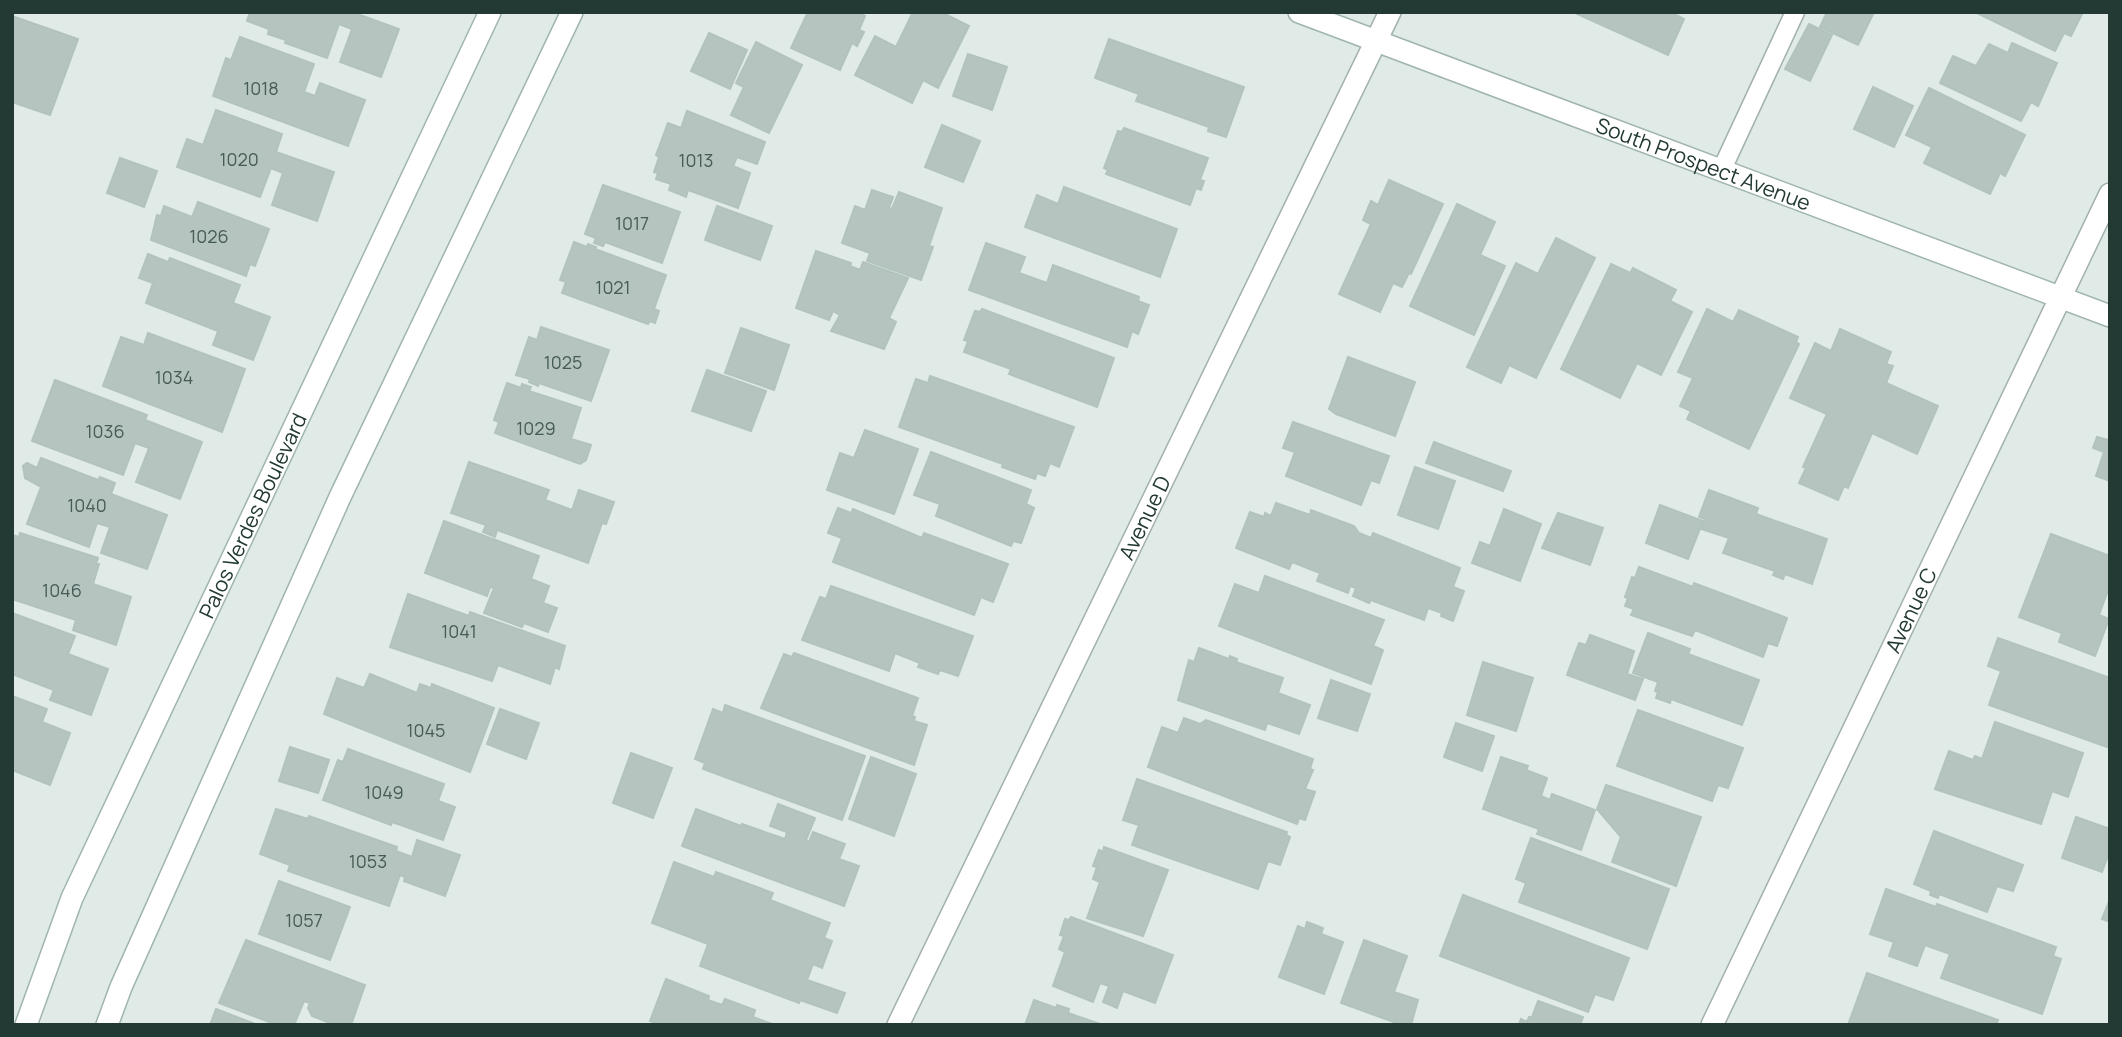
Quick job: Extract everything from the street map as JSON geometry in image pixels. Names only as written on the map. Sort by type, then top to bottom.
[{"type":"main road","name":"Palos Verdes Boulevard","points":[[26,1025],[72,898],[490,12]]},
{"type":"main road","points":[[107,1025],[121,986],[340,497],[572,12]]},
{"type":"main road","name":"South Prospect Avenue","points":[[1299,12],[2110,316]]},
{"type":"main road","name":"Avenue D","points":[[898,1025],[1390,12]]},
{"type":"main road","name":"Avenue C","points":[[1712,1025],[2110,194]]},
{"type":"lane","points":[[1721,169],[1795,12]]},
{"type":"building","points":[[250,12],[352,12],[399,29],[381,77],[340,62],[352,29],[339,24],[327,58],[268,34],[269,29],[247,21]]},
{"type":"building","points":[[808,12],[857,12],[865,16],[859,30],[864,32],[857,46],[852,43],[840,70],[791,48]]},
{"type":"building","points":[[913,12],[941,12],[969,26],[938,88],[923,80],[912,103],[855,75],[875,36],[896,47]]},
{"type":"building","points":[[1573,12],[1670,12],[1684,19],[1668,55]]},
{"type":"building","points":[[1827,12],[1874,12],[1858,45],[1820,27]]},
{"type":"building","points":[[1975,12],[2083,12],[2071,36],[2064,33],[2055,51]]},
{"type":"building","points":[[12,16],[78,39],[50,115],[12,102]]},
{"type":"building","points":[[1809,24],[1832,35],[1810,81],[1785,69]]},
{"type":"building","points":[[709,33],[747,50],[730,89],[691,71]]},
{"type":"building","points":[[240,37],[314,64],[304,92],[315,96],[320,83],[365,100],[348,146],[213,96],[226,58],[231,60]]},
{"type":"building","points":[[1109,39],[1244,87],[1226,137],[1208,131],[1209,127],[1136,101],[1139,94],[1095,78]]},
{"type":"building","points":[[756,42],[802,65],[769,133],[731,115],[744,87],[736,83]]},
{"type":"building","points":[[2012,43],[2057,63],[2038,106],[2031,102],[2021,121],[1940,83],[1953,56],[1976,66],[1989,44],[2008,53]]},
{"type":"building","points":[[968,54],[1007,67],[992,110],[953,96]]},
{"type":"building","points":[[1873,87],[1913,106],[1894,147],[1854,129]]},
{"type":"building","points":[[1929,88],[2025,135],[2005,176],[2000,173],[1990,194],[1924,163],[1932,147],[1906,135]]},
{"type":"building","points":[[216,110],[282,134],[276,152],[334,172],[317,221],[272,205],[283,173],[271,168],[260,197],[177,167],[187,139],[203,145]]},
{"type":"building","points":[[687,111],[765,142],[757,164],[737,157],[733,166],[750,173],[738,208],[688,190],[686,197],[669,190],[671,184],[656,179],[658,173],[654,172],[659,157],[656,155],[668,123],[681,128]]},
{"type":"building","points":[[942,125],[980,141],[963,182],[925,167]]},
{"type":"building","points":[[1124,128],[1208,158],[1200,180],[1204,181],[1201,190],[1196,188],[1190,205],[1106,174],[1108,170],[1104,168],[1118,131],[1122,132]]},
{"type":"building","points":[[120,158],[157,171],[144,207],[107,193]]},
{"type":"building","points":[[1389,180],[1443,204],[1411,274],[1409,273],[1402,287],[1393,283],[1380,312],[1339,294],[1371,224],[1363,220],[1371,201],[1378,205]]},
{"type":"building","points":[[603,185],[680,212],[662,263],[605,242],[603,246],[594,243],[596,238],[585,234]]},
{"type":"building","points":[[1064,187],[1177,229],[1160,277],[1025,227],[1037,195],[1058,204]]},
{"type":"building","points":[[872,190],[893,197],[889,208],[892,209],[899,192],[942,208],[929,246],[933,247],[921,280],[867,261],[870,253],[842,243],[855,206],[865,210]]},
{"type":"building","points":[[198,202],[269,229],[255,266],[250,264],[246,276],[151,240],[157,215],[161,216],[164,206],[192,217]]},
{"type":"building","points":[[1457,204],[1495,222],[1480,255],[1505,266],[1474,335],[1410,306]]},
{"type":"building","points":[[717,206],[772,226],[760,260],[705,240]]},
{"type":"building","points":[[1556,238],[1595,258],[1536,378],[1509,365],[1501,383],[1467,367],[1516,263],[1538,274]]},
{"type":"building","points":[[574,242],[587,247],[588,244],[666,275],[654,309],[659,311],[655,323],[650,321],[648,324],[562,293],[566,282],[560,280]]},
{"type":"building","points":[[986,243],[1025,257],[1019,273],[1047,283],[1053,265],[1139,297],[1138,301],[1149,305],[1138,334],[1132,331],[1127,347],[969,290]]},
{"type":"building","points":[[816,251],[851,263],[850,266],[860,270],[863,262],[908,278],[889,318],[896,322],[884,349],[831,331],[840,315],[833,311],[829,320],[796,308]]},
{"type":"building","points":[[148,254],[168,262],[170,258],[240,285],[233,303],[270,317],[253,360],[213,345],[218,331],[146,303],[153,283],[139,278]]},
{"type":"building","points":[[1611,264],[1630,273],[1633,268],[1676,290],[1670,301],[1692,312],[1661,375],[1637,363],[1620,398],[1561,369]]},
{"type":"building","points":[[982,309],[1114,358],[1097,407],[1009,374],[1011,369],[964,352],[968,341],[964,340],[975,311],[980,312]]},
{"type":"building","points":[[1707,309],[1733,322],[1739,310],[1798,337],[1796,342],[1799,344],[1749,449],[1687,419],[1691,411],[1680,406],[1693,378],[1678,372]]},
{"type":"building","points":[[541,327],[609,350],[591,401],[539,383],[538,386],[529,382],[530,379],[516,375],[529,337],[537,340]]},
{"type":"building","points":[[741,328],[789,345],[774,390],[725,373]]},
{"type":"building","points":[[1840,329],[1891,352],[1886,364],[1893,366],[1886,383],[1938,406],[1917,454],[1872,433],[1848,488],[1844,486],[1838,500],[1799,483],[1806,468],[1803,467],[1827,414],[1790,398],[1815,343],[1831,351]]},
{"type":"building","points":[[148,333],[245,369],[222,432],[103,386],[121,337],[144,345]]},
{"type":"building","points":[[1348,357],[1415,382],[1395,436],[1329,409]]},
{"type":"building","points":[[707,370],[766,391],[751,431],[692,411]]},
{"type":"building","points":[[930,376],[1074,427],[1059,467],[1050,463],[1045,476],[1037,473],[1035,479],[1002,467],[1003,464],[899,427],[916,379],[928,383]]},
{"type":"building","points":[[55,380],[147,415],[145,420],[202,442],[180,499],[136,482],[149,448],[135,443],[123,475],[32,441]]},
{"type":"building","points":[[507,383],[521,388],[522,384],[531,387],[529,391],[581,408],[571,439],[591,445],[586,460],[580,464],[495,433],[499,422],[494,420]]},
{"type":"building","points":[[1293,422],[1389,456],[1379,483],[1371,480],[1361,505],[1286,476],[1295,452],[1283,448]]},
{"type":"building","points":[[865,430],[918,449],[894,514],[827,490],[840,453],[854,458]]},
{"type":"building","points":[[2110,435],[2110,481],[2096,476],[2104,452],[2093,448],[2097,437],[2108,440]]},
{"type":"building","points":[[1434,442],[1511,471],[1503,491],[1426,463]]},
{"type":"building","points":[[931,452],[1031,490],[1026,504],[1034,508],[1021,543],[1013,541],[1011,546],[936,516],[940,504],[914,495]]},
{"type":"building","points":[[41,458],[98,480],[100,477],[115,483],[111,494],[167,515],[147,569],[101,553],[110,527],[97,523],[89,547],[27,524],[41,487],[25,478],[23,466],[27,463],[37,468]]},
{"type":"building","points":[[469,462],[549,490],[545,500],[572,510],[579,490],[614,502],[606,524],[602,523],[588,563],[497,530],[495,537],[483,532],[486,525],[451,513]]},
{"type":"building","points":[[1415,467],[1455,481],[1438,529],[1398,515]]},
{"type":"building","points":[[1709,490],[1758,508],[1756,514],[1827,539],[1812,584],[1785,574],[1783,579],[1773,575],[1775,571],[1723,553],[1729,538],[1701,529],[1705,519],[1699,517]]},
{"type":"building","points":[[1276,503],[1310,515],[1311,510],[1354,526],[1359,533],[1371,538],[1373,533],[1460,568],[1453,587],[1464,591],[1453,621],[1428,608],[1424,620],[1371,600],[1369,603],[1353,596],[1356,588],[1350,586],[1348,593],[1317,581],[1320,573],[1292,562],[1289,569],[1236,548],[1250,512],[1264,517],[1265,513],[1271,516]]},
{"type":"building","points":[[1660,505],[1703,521],[1688,559],[1646,543]]},
{"type":"building","points":[[838,508],[851,513],[853,509],[922,538],[924,533],[1008,564],[993,602],[981,597],[974,615],[833,562],[842,538],[828,533]]},
{"type":"building","points":[[1504,509],[1541,524],[1520,581],[1472,563],[1480,542],[1490,546]]},
{"type":"building","points":[[1558,513],[1603,528],[1590,565],[1542,548]]},
{"type":"building","points":[[444,521],[539,556],[531,579],[549,586],[543,603],[557,608],[548,632],[524,623],[522,627],[484,613],[494,588],[490,587],[487,596],[425,573]]},
{"type":"building","points":[[20,533],[98,558],[96,564],[99,564],[93,584],[131,597],[116,645],[73,630],[76,620],[12,599],[12,535],[19,537]]},
{"type":"building","points":[[2051,534],[2110,556],[2110,593],[2107,593],[2099,615],[2109,619],[2095,656],[2059,642],[2062,633],[2019,617]]},
{"type":"building","points":[[1639,567],[1693,587],[1694,583],[1787,618],[1777,646],[1768,643],[1763,657],[1695,630],[1692,636],[1631,615],[1634,609],[1625,606],[1628,598],[1625,597],[1632,577],[1635,578]]},
{"type":"building","points":[[1265,576],[1384,620],[1373,646],[1383,650],[1371,684],[1219,626],[1235,584],[1259,593]]},
{"type":"building","points":[[831,586],[973,636],[958,676],[940,670],[938,674],[918,667],[920,663],[895,653],[889,671],[802,640],[820,597],[826,599]]},
{"type":"building","points":[[408,594],[469,616],[470,612],[565,646],[559,669],[555,667],[550,684],[498,665],[492,681],[390,647]]},
{"type":"building","points":[[12,613],[75,636],[68,654],[108,669],[91,715],[50,700],[54,690],[12,674]]},
{"type":"building","points":[[1648,633],[1690,649],[1688,654],[1759,680],[1742,725],[1671,699],[1670,703],[1656,698],[1658,682],[1633,673]]},
{"type":"building","points":[[1590,635],[1634,651],[1627,674],[1643,679],[1635,700],[1567,675],[1579,643],[1586,645]]},
{"type":"building","points":[[1998,638],[2110,678],[2110,748],[1989,705],[2001,671],[1988,666]]},
{"type":"building","points":[[1199,648],[1229,659],[1230,656],[1237,659],[1236,662],[1283,678],[1278,693],[1310,705],[1299,734],[1267,723],[1265,730],[1178,700],[1189,660],[1194,662]]},
{"type":"building","points":[[794,653],[918,698],[912,716],[915,717],[914,721],[927,725],[914,765],[761,708],[784,654],[792,657]]},
{"type":"building","points":[[1483,662],[1533,678],[1516,731],[1467,715]]},
{"type":"building","points":[[370,674],[417,693],[420,684],[431,688],[432,684],[494,708],[470,772],[324,714],[337,678],[364,688]]},
{"type":"building","points":[[1331,680],[1370,694],[1357,731],[1318,718]]},
{"type":"building","points":[[12,696],[47,709],[42,722],[70,733],[50,785],[12,770]]},
{"type":"building","points":[[725,705],[865,756],[842,820],[703,769],[705,763],[695,759],[713,709],[723,713]]},
{"type":"building","points":[[500,709],[539,723],[526,759],[487,744]]},
{"type":"building","points":[[1638,710],[1743,748],[1728,788],[1718,785],[1712,801],[1617,766]]},
{"type":"building","points":[[1184,718],[1200,724],[1206,720],[1313,759],[1310,769],[1313,770],[1305,789],[1315,792],[1305,820],[1299,818],[1297,824],[1148,767],[1162,727],[1178,733]]},
{"type":"building","points":[[1995,722],[2083,753],[2068,797],[2052,791],[2041,824],[1935,789],[1949,751],[1973,760],[1975,756],[1982,759]]},
{"type":"building","points":[[1456,723],[1494,736],[1482,771],[1444,757]]},
{"type":"building","points":[[290,747],[329,760],[318,793],[279,781]]},
{"type":"building","points":[[348,749],[444,784],[438,801],[455,807],[443,840],[392,822],[391,825],[323,800],[338,760],[343,762]]},
{"type":"building","points":[[631,753],[672,768],[653,818],[613,803]]},
{"type":"building","points":[[871,757],[916,774],[894,836],[849,819]]},
{"type":"building","points":[[1501,757],[1528,766],[1526,770],[1547,778],[1541,796],[1550,800],[1552,794],[1595,810],[1581,850],[1537,834],[1539,829],[1483,809]]},
{"type":"building","points":[[1137,779],[1287,832],[1286,835],[1290,837],[1280,865],[1268,861],[1258,889],[1132,845],[1139,825],[1123,820]]},
{"type":"building","points":[[1606,785],[1701,817],[1676,886],[1612,862],[1621,837],[1597,809]]},
{"type":"building","points":[[778,804],[815,818],[806,840],[809,842],[813,832],[845,844],[839,859],[859,866],[844,906],[682,846],[696,809],[785,839],[787,832],[770,826]]},
{"type":"building","points":[[276,809],[308,819],[309,816],[397,847],[396,851],[412,857],[417,840],[460,855],[445,896],[404,881],[405,877],[400,875],[389,906],[288,871],[290,865],[260,854]]},
{"type":"building","points":[[2076,817],[2110,829],[2110,850],[2102,872],[2062,858]]},
{"type":"building","points":[[1934,831],[2023,865],[2013,891],[1997,886],[1987,912],[1939,894],[1938,898],[1930,895],[1931,891],[1914,884]]},
{"type":"building","points":[[1531,838],[1669,889],[1647,949],[1519,902],[1526,883],[1516,879]]},
{"type":"building","points":[[1104,847],[1168,870],[1143,936],[1087,918],[1100,882],[1093,879],[1097,867],[1093,866],[1099,850],[1103,852]]},
{"type":"building","points":[[674,862],[714,877],[716,872],[773,893],[770,900],[830,923],[824,938],[832,941],[822,968],[813,964],[807,980],[845,993],[837,1013],[800,1000],[799,1003],[700,966],[708,944],[652,923]]},
{"type":"building","points":[[279,881],[350,907],[330,960],[259,934]]},
{"type":"building","points":[[1886,889],[1936,907],[1937,904],[2056,947],[2053,956],[2061,959],[2042,1014],[1941,978],[1950,954],[1925,945],[1917,966],[1889,956],[1894,942],[1870,934]]},
{"type":"building","points":[[1463,895],[1629,958],[1613,1000],[1595,994],[1588,1012],[1440,956]]},
{"type":"building","points":[[2110,899],[2110,922],[2102,919]]},
{"type":"building","points":[[1071,917],[1173,955],[1155,1003],[1123,991],[1117,1008],[1103,1002],[1109,986],[1100,983],[1093,1002],[1053,986],[1065,952],[1059,949],[1064,936],[1060,935],[1065,919],[1069,920]]},
{"type":"building","points":[[1307,922],[1323,928],[1321,934],[1343,942],[1324,994],[1279,977],[1298,926],[1305,929]]},
{"type":"building","points":[[246,940],[365,985],[351,1025],[335,1025],[312,1016],[308,1008],[310,1003],[304,1001],[294,1025],[277,1025],[219,1003]]},
{"type":"building","points":[[1364,940],[1407,956],[1394,992],[1418,1000],[1411,1025],[1402,1025],[1341,1003]]},
{"type":"building","points":[[1867,973],[1998,1020],[1996,1025],[1848,1025]]},
{"type":"building","points":[[666,979],[709,996],[708,1000],[722,1005],[725,999],[755,1010],[753,1017],[775,1025],[660,1025],[650,1021]]},
{"type":"building","points":[[1034,1000],[1056,1008],[1057,1005],[1069,1009],[1068,1013],[1103,1025],[1025,1025]]},
{"type":"building","points":[[1538,1001],[1583,1017],[1580,1025],[1519,1025],[1521,1019],[1527,1022],[1529,1017],[1532,1017]]},
{"type":"building","points":[[216,1009],[255,1024],[255,1025],[210,1025]]}]
